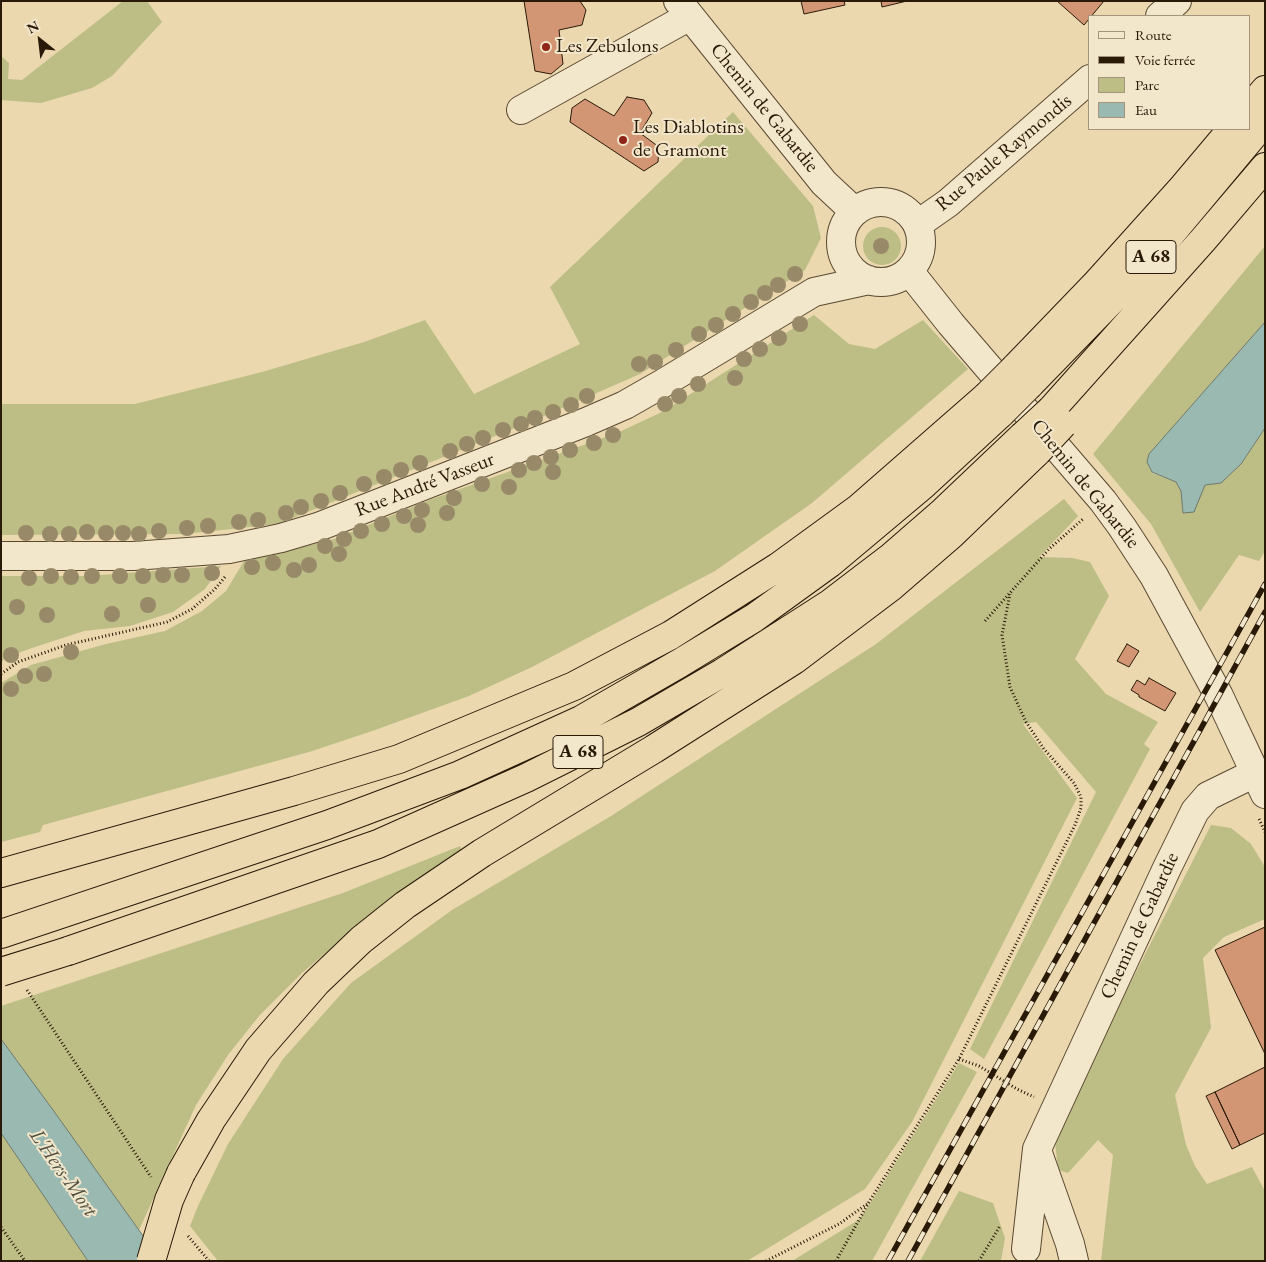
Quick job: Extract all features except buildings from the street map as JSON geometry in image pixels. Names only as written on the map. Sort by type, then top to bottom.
[{"type":"highway","points":[[1251,107],[1265,90]]},
{"type":"highway","name":"A 68","points":[[1,934],[327,825],[460,775],[581,720],[680,664],[754,618],[830,563],[923,485],[994,404],[1138,273],[1265,121]]},
{"type":"highway","points":[[1022,377],[1120,256],[1184,186],[1231,130]]},
{"type":"highway","name":"A 68","points":[[1057,417],[1265,167]]},
{"type":"highway","name":"A 68","points":[[1,972],[68,951],[378,844],[526,778],[638,722],[722,673],[831,603],[890,558],[1030,444],[1205,265],[1265,192]]},
{"type":"highway","points":[[1,873],[294,791],[399,759],[574,686],[671,635],[778,567],[859,508],[994,404]]},
{"type":"highway","points":[[151,1261],[170,1200],[181,1173],[211,1120],[258,1050],[316,983],[362,940],[405,905],[482,853],[654,750],[794,660],[892,586],[951,535],[1030,444]]},
{"type":"street","points":[[1161,15],[1177,1]]},
{"type":"street","points":[[521,110],[684,9]]},
{"type":"street","name":"Chemin de Gabardie","points":[[684,9],[824,183],[854,211]]},
{"type":"street","name":"Rue Paule Raymondis","points":[[918,224],[948,203],[1088,82]]},
{"type":"street","points":[[876,201],[889,202],[906,210],[918,224],[921,236],[921,249],[917,261],[909,271],[894,280],[886,282],[869,280],[858,275],[850,268],[844,258],[840,246],[843,227],[854,211],[865,204],[876,201]]},
{"type":"street","name":"Rue André Vasseur","points":[[814,292],[830,268],[840,246]]},
{"type":"street","name":"Chemin de Gabardie","points":[[909,271],[951,324],[1103,501],[1140,552],[1219,696],[1260,784],[1208,796],[1195,811],[1166,868],[1037,1149],[1026,1249]]},
{"type":"street","name":"Rue André Vasseur","points":[[1,556],[133,556],[229,548],[281,538],[318,527],[625,405],[660,386],[814,292],[869,280]]},
{"type":"street","points":[[1037,1149],[1070,1244],[1074,1261]]},
{"type":"path","points":[[985,621],[1049,549],[1103,501]]},
{"type":"path","points":[[1,674],[18,662],[66,645],[167,622],[192,609],[215,590],[233,568],[229,548]]},
{"type":"path","points":[[836,1261],[869,1202],[958,1059],[1075,824],[1081,808],[1081,797],[1074,783],[1039,742],[1026,722],[1010,688],[1002,635],[1010,594]]},
{"type":"path","points":[[28,992],[152,1177]]},
{"type":"path","points":[[958,1059],[979,1066],[1017,1089],[1056,1107]]},
{"type":"path","points":[[766,1261],[838,1224],[869,1202]]},
{"type":"path","points":[[979,1261],[995,1236],[1002,1220]]},
{"type":"path","points":[[1,1227],[25,1261]]},
{"type":"path","points":[[188,1236],[209,1261]]},
{"type":"green space","points":[[123,1],[147,1],[162,22],[112,76],[92,88],[41,103],[1,100],[1,56],[9,63],[8,79],[22,80]]},
{"type":"green space","points":[[733,112],[813,206],[821,238],[805,270],[640,374],[535,420],[278,524],[185,534],[1,535],[1,404],[135,404],[262,372],[364,342],[425,320],[474,394],[580,344],[550,287]]},
{"type":"green space","points":[[882,227],[895,233],[901,246],[895,259],[882,265],[869,259],[863,246],[869,233]]},
{"type":"green space","points":[[1265,246],[1265,322],[1149,454],[1147,462],[1152,473],[1176,482],[1181,491],[1183,513],[1205,485],[1221,483],[1241,464],[1265,428],[1265,551],[1259,561],[1239,555],[1200,612],[1151,524],[1093,454]]},
{"type":"green space","points":[[814,315],[849,344],[875,349],[923,320],[968,369],[812,503],[715,571],[532,667],[469,696],[309,752],[43,825],[40,832],[1,842],[1,683],[31,665],[106,644],[165,631],[202,611],[226,591],[244,561],[334,539],[432,499],[617,433],[664,411]]},
{"type":"green space","points":[[1064,499],[1078,516],[1039,557],[1072,558],[1090,562],[1109,596],[1075,659],[1106,694],[1158,722],[1144,744],[1150,749],[984,1059],[970,1049],[1096,792],[1036,722],[1023,724],[1077,798],[912,1122],[865,1189],[747,1261],[218,1261],[190,1226],[198,1206],[228,1144],[283,1059],[351,983],[452,910],[611,816],[876,644]]},
{"type":"green space","points":[[221,566],[205,589],[173,612],[130,626],[84,631],[7,657],[1,662],[1,576],[87,576]]},
{"type":"green space","points":[[1211,825],[1231,828],[1251,844],[1265,867],[1265,919],[1224,937],[1203,958],[1211,1028],[1175,1095],[1186,1145],[1195,1166],[1207,1184],[1252,1167],[1265,1191],[1265,1261],[1101,1261],[1113,1155],[1098,1140],[1068,1173],[1058,1170],[1055,1141],[1088,1066]]},
{"type":"green space","points":[[460,846],[462,852],[369,916],[302,973],[259,1016],[228,1055],[196,1105],[139,1230],[1,1039],[1,1006],[343,893]]},
{"type":"green space","points":[[959,1063],[977,1072],[872,1261],[792,1261],[860,1219]]},
{"type":"green space","points":[[1,1133],[88,1261],[1,1261]]},
{"type":"green space","points":[[959,1191],[993,1203],[1005,1238],[1001,1261],[920,1261]]},
{"type":"water","points":[[1265,322],[1265,428],[1241,464],[1221,483],[1205,485],[1194,512],[1183,513],[1181,491],[1176,482],[1152,472],[1147,462],[1149,454]]},
{"type":"water","name":"L'Hers-Mort","points":[[1,1039],[161,1261],[88,1261],[1,1133]]},
{"type":"railway","points":[[888,1261],[1265,584]]},
{"type":"railway","points":[[908,1261],[1265,612]]},
{"type":"place","name":"Les Zebulons","points":[[546,47]]},
{"type":"place","name":"Les Diablotins de Gramont","points":[[623,140]]}]
